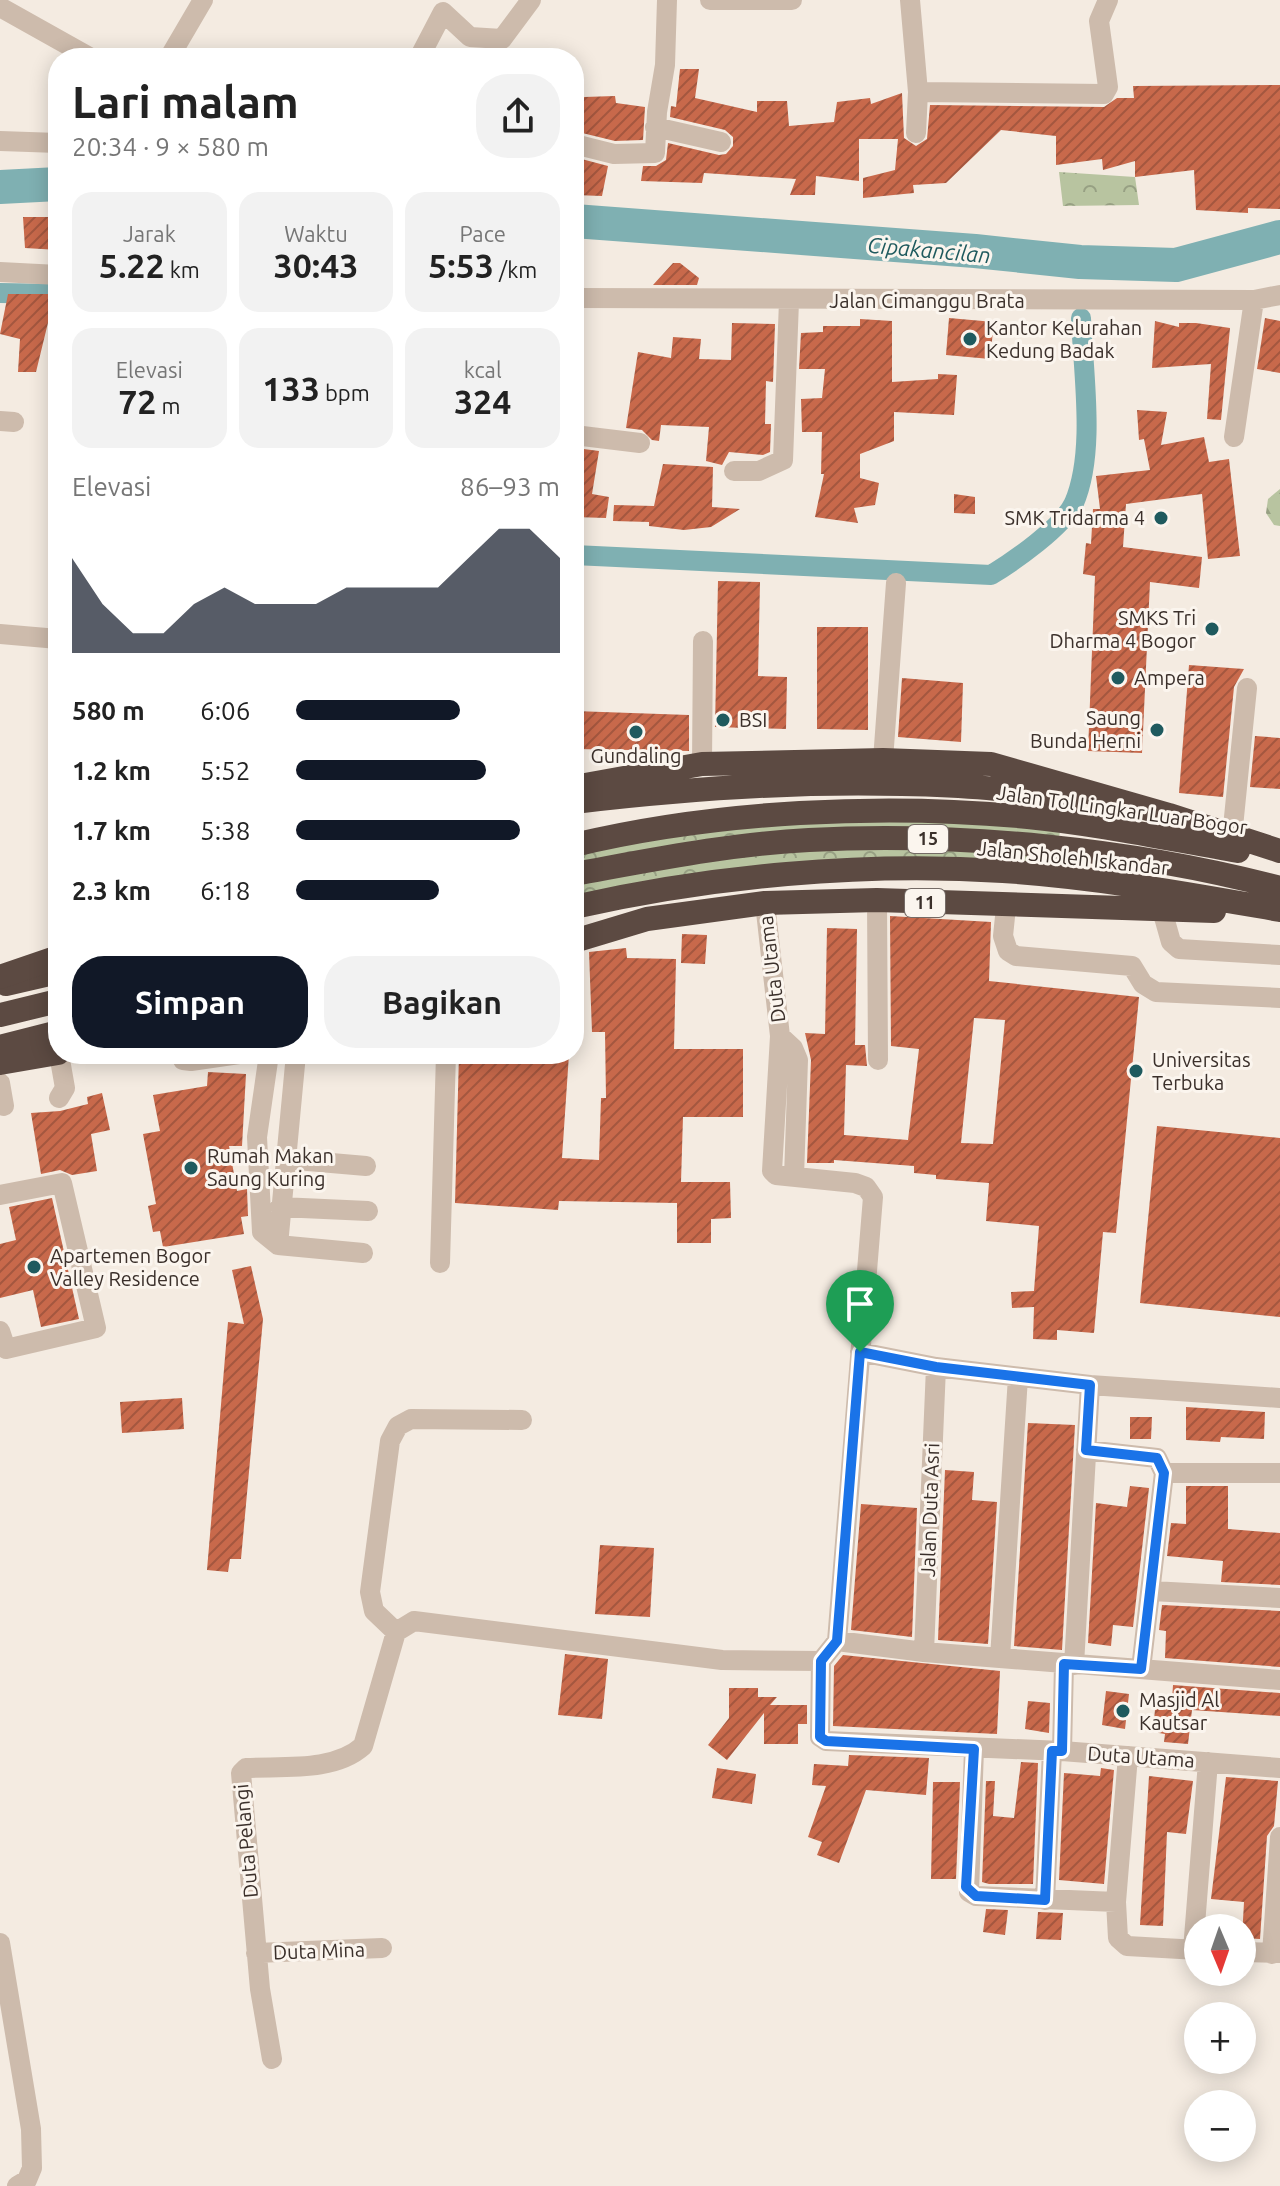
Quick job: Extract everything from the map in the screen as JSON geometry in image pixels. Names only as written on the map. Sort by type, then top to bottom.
[{"type":"highway","name":"Jalan Sholeh Iskandar","points":[[584,785],[702,764],[883,760],[991,764],[1169,815],[1280,851]]},
{"type":"highway","points":[[584,801],[699,787],[831,782],[958,785],[1056,798],[1155,824]]},
{"type":"highway","name":"Jalan Sholeh Iskandar","points":[[584,829],[621,820],[983,801],[1232,837]]},
{"type":"highway","name":"Jalan Tol Lingkar Luar Bogor","points":[[584,843],[685,825],[811,814],[960,813],[1029,817],[1280,859]]},
{"type":"highway","name":"15","points":[[584,872],[698,851],[808,840],[959,839],[1090,852],[1280,888]]},
{"type":"highway","name":"Jalan Sholeh Iskandar","points":[[584,905],[793,874],[1001,871],[1110,883],[1280,911]]},
{"type":"highway","points":[[584,916],[779,886],[1110,883]]},
{"type":"highway","name":"Jalan Sholeh Iskandar","points":[[584,938],[647,919],[765,903],[877,900],[1006,907],[1280,911]]},
{"type":"highway","points":[[0,966],[48,960]]},
{"type":"highway","points":[[0,977],[48,961]]},
{"type":"highway","points":[[0,986],[48,962]]},
{"type":"highway","points":[[0,1015],[48,1003]]},
{"type":"highway","points":[[0,1027],[48,1020]]},
{"type":"highway","points":[[0,1047],[48,1035]]},
{"type":"highway","points":[[0,1063],[48,1056]]},
{"type":"street","points":[[175,48],[203,0]]},
{"type":"street","points":[[424,48],[445,6],[470,37],[502,39],[531,0]]},
{"type":"street","points":[[584,147],[598,152],[650,154],[656,147],[655,127],[665,65],[667,0]]},
{"type":"street","points":[[719,1],[792,0]]},
{"type":"street","points":[[910,0],[918,92],[916,133]]},
{"type":"street","points":[[918,92],[1104,94],[1108,87],[1099,21],[1108,0]]},
{"type":"street","points":[[0,7],[73,48]]},
{"type":"street","points":[[655,127],[721,142]]},
{"type":"street","points":[[0,141],[48,143]]},
{"type":"street","points":[[0,272],[48,274]]},
{"type":"street","name":"Jalan Cimanggu Brata","points":[[584,298],[1254,300],[1280,295]]},
{"type":"street","points":[[1234,437],[1254,300]]},
{"type":"street","points":[[734,471],[759,471],[783,460],[789,301]]},
{"type":"street","points":[[584,436],[640,443]]},
{"type":"street","points":[[883,760],[896,583]]},
{"type":"street","points":[[0,634],[48,638]]},
{"type":"street","points":[[702,764],[703,641]]},
{"type":"street","points":[[1232,837],[1247,688]]},
{"type":"street","points":[[877,900],[878,1060]]},
{"type":"street","name":"Duta Utama","points":[[765,903],[780,1036],[770,1164],[776,1175],[855,1183],[866,1187],[873,1197],[837,1641]]},
{"type":"street","points":[[1006,907],[1003,936],[1008,951],[1016,956],[1132,966],[1143,984],[1163,993],[1280,998]]},
{"type":"street","points":[[1162,910],[1171,942],[1179,949],[1280,955]]},
{"type":"street","points":[[59,1098],[65,1088],[60,1064]]},
{"type":"street","points":[[268,1064],[256,1155],[262,1232],[278,1245],[363,1253]]},
{"type":"street","points":[[278,1245],[295,1064]]},
{"type":"street","points":[[440,1263],[446,1064]]},
{"type":"street","points":[[0,1083],[4,1106]]},
{"type":"street","points":[[285,1159],[366,1166]]},
{"type":"street","points":[[0,1195],[62,1183],[96,1328],[6,1349],[0,1331]]},
{"type":"street","points":[[280,1207],[368,1211]]},
{"type":"street","points":[[860,1352],[936,1367],[1090,1385],[1280,1398]]},
{"type":"street","name":"Jalan Duta Asri","points":[[924,1652],[936,1367]]},
{"type":"street","points":[[1000,1658],[1018,1377]]},
{"type":"street","points":[[1045,1900],[1057,1751],[1069,1665],[1090,1385]]},
{"type":"street","points":[[522,1420],[411,1419],[398,1426],[390,1441],[370,1592],[374,1611],[396,1632],[414,1621],[722,1660],[821,1661],[837,1641],[1069,1665],[1280,1680]]},
{"type":"street","points":[[1086,1450],[1157,1458],[1164,1473],[1141,1669]]},
{"type":"street","points":[[1164,1473],[1280,1473]]},
{"type":"street","points":[[1152,1591],[1280,1598]]},
{"type":"street","name":"Duta Pelangi","points":[[272,2059],[256,1953],[241,1773],[246,1768],[333,1763],[350,1758],[363,1746],[396,1632]]},
{"type":"street","name":"Duta Utama","points":[[821,1661],[821,1739],[1057,1751],[1280,1768]]},
{"type":"street","points":[[974,1749],[966,1887],[976,1896],[1116,1902]]},
{"type":"street","points":[[1128,1756],[1116,1902],[1118,1938],[1124,1944],[1184,1949]]},
{"type":"street","points":[[1198,1914],[1208,1762]]},
{"type":"street","points":[[1256,1952],[1276,1953],[1280,1837]]},
{"type":"street","points":[[0,1943],[31,2129],[32,2168],[27,2180],[17,2186]]},
{"type":"street","name":"Duta Mina","points":[[256,1953],[382,1948]]},
{"type":"green space","points":[[1059,172],[1135,177],[1139,205],[1063,206]]},
{"type":"green space","points":[[1280,489],[1280,526],[1274,525],[1266,513],[1268,499]]},
{"type":"green space","points":[[811,814],[1062,822],[1051,876],[842,872],[584,907],[584,844]]},
{"type":"building","points":[[680,69],[699,69],[695,98],[757,112],[757,101],[787,101],[789,126],[834,122],[837,102],[870,98],[871,104],[902,93],[904,138],[916,146],[927,139],[930,105],[1104,107],[1117,98],[1134,98],[1133,86],[1280,85],[1280,209],[1248,208],[1248,213],[1196,210],[1194,170],[1135,177],[1135,161],[1103,170],[1102,159],[1056,165],[1056,136],[1001,130],[946,183],[913,185],[914,193],[863,198],[863,178],[895,170],[898,139],[859,139],[859,181],[816,176],[815,195],[790,195],[796,179],[704,173],[702,183],[641,181],[643,166],[656,166],[666,160],[668,143],[719,155],[726,154],[733,146],[733,137],[725,130],[670,117],[671,106],[676,107]]},
{"type":"building","points":[[615,96],[616,103],[645,107],[643,140],[615,141],[584,133],[584,97]]},
{"type":"building","points":[[584,160],[608,166],[602,196],[584,195]]},
{"type":"building","points":[[23,217],[48,217],[48,249],[25,248]]},
{"type":"building","points":[[673,263],[680,263],[699,278],[697,285],[653,285]]},
{"type":"building","points":[[8,294],[48,294],[48,323],[36,372],[18,372],[20,339],[0,334]]},
{"type":"building","name":"Kantor Kelurahan Kedung Badak","points":[[949,318],[994,322],[990,359],[946,355]]},
{"type":"building","points":[[1265,318],[1280,321],[1280,373],[1257,369]]},
{"type":"building","points":[[860,319],[892,321],[892,382],[938,379],[938,374],[957,375],[954,415],[894,412],[894,441],[860,454],[860,478],[879,483],[875,505],[854,508],[858,523],[815,517],[824,474],[821,474],[822,432],[802,432],[801,399],[822,398],[825,369],[799,369],[801,333],[823,332],[823,326],[860,326]]},
{"type":"building","points":[[1155,321],[1179,327],[1179,323],[1196,323],[1230,328],[1221,420],[1207,419],[1211,364],[1152,368]]},
{"type":"building","points":[[732,323],[775,324],[773,382],[766,381],[765,424],[771,424],[770,452],[763,455],[729,452],[722,465],[706,461],[709,427],[661,425],[659,441],[652,440],[642,430],[626,428],[638,352],[671,358],[673,337],[701,339],[699,359],[731,360]]},
{"type":"building","points":[[1137,410],[1167,412],[1161,445],[1204,437],[1209,462],[1229,459],[1240,556],[1208,559],[1202,494],[1126,504],[1123,547],[1202,557],[1199,588],[1150,582],[1142,753],[1088,751],[1095,576],[1083,574],[1086,543],[1091,544],[1093,509],[1100,509],[1096,476],[1150,470],[1144,439],[1139,440]]},
{"type":"building","points":[[584,449],[599,451],[592,494],[609,497],[606,518],[584,517]]},
{"type":"building","points":[[663,464],[713,467],[712,507],[740,509],[711,527],[684,530],[649,526],[649,522],[613,521],[614,505],[654,506]]},
{"type":"building","points":[[954,494],[975,497],[975,514],[954,513]]},
{"type":"building","points":[[718,581],[760,582],[758,676],[787,677],[786,729],[715,727]]},
{"type":"building","points":[[817,627],[868,627],[868,730],[817,729]]},
{"type":"building","points":[[1189,665],[1244,669],[1234,687],[1223,797],[1179,793]]},
{"type":"building","points":[[902,678],[963,683],[961,742],[898,737]]},
{"type":"building","points":[[584,711],[689,715],[689,751],[584,749]]},
{"type":"building","points":[[1255,736],[1280,738],[1280,789],[1250,787]]},
{"type":"building","points":[[890,916],[991,922],[989,981],[1139,997],[1116,1233],[1103,1232],[1094,1333],[1057,1330],[1057,1340],[1033,1339],[1034,1307],[1012,1308],[1011,1292],[1034,1291],[1039,1226],[986,1221],[989,1183],[936,1179],[936,1175],[914,1173],[914,1166],[834,1160],[834,1163],[807,1163],[811,1060],[805,1033],[825,1034],[827,928],[857,929],[855,1045],[865,1045],[867,1066],[846,1065],[844,1135],[908,1140],[919,1049],[891,1046]],"holes":[[[974,1018],[1005,1020],[993,1144],[961,1143]]]},
{"type":"building","points":[[682,934],[707,935],[705,964],[681,963]]},
{"type":"building","points":[[626,948],[627,958],[676,959],[674,1049],[743,1049],[743,1117],[683,1117],[681,1182],[730,1182],[731,1218],[711,1219],[711,1243],[677,1243],[677,1203],[559,1201],[558,1210],[455,1203],[459,1064],[568,1064],[562,1158],[599,1160],[601,1098],[606,1098],[605,1032],[592,1032],[589,952]]},
{"type":"building","name":"Rumah Makan Saung Kuring","points":[[208,1072],[246,1074],[242,1146],[229,1146],[237,1191],[247,1189],[248,1216],[241,1217],[244,1234],[163,1247],[160,1231],[153,1232],[148,1206],[156,1204],[143,1134],[160,1131],[153,1095],[207,1086]]},
{"type":"building","points":[[102,1093],[110,1130],[91,1134],[97,1171],[72,1175],[60,1170],[41,1174],[31,1113],[60,1111],[88,1104],[87,1097]]},
{"type":"building","points":[[1157,1126],[1280,1138],[1280,1317],[1140,1303]]},
{"type":"building","name":"Apartemen Bogor Valley Residence","points":[[52,1198],[79,1319],[41,1327],[33,1290],[0,1298],[0,1244],[16,1240],[9,1207]]},
{"type":"building","points":[[251,1266],[263,1319],[241,1559],[230,1559],[228,1572],[207,1570],[228,1322],[244,1324],[232,1270]]},
{"type":"building","points":[[182,1398],[184,1429],[122,1433],[120,1402]]},
{"type":"building","points":[[1186,1407],[1265,1412],[1264,1439],[1221,1437],[1220,1442],[1186,1440]]},
{"type":"building","points":[[1130,1417],[1152,1417],[1151,1439],[1130,1439]]},
{"type":"building","points":[[1028,1423],[1075,1425],[1062,1650],[1014,1646]]},
{"type":"building","points":[[945,1470],[974,1472],[972,1500],[997,1502],[988,1644],[938,1640]]},
{"type":"building","points":[[1130,1486],[1149,1488],[1133,1627],[1113,1625],[1111,1646],[1088,1643],[1096,1503],[1127,1507]]},
{"type":"building","points":[[1186,1486],[1228,1486],[1228,1529],[1280,1533],[1280,1585],[1221,1582],[1223,1561],[1167,1556],[1171,1523],[1186,1524]]},
{"type":"building","points":[[861,1504],[917,1508],[912,1637],[851,1630]]},
{"type":"building","points":[[600,1545],[654,1548],[650,1617],[595,1614]]},
{"type":"building","points":[[1162,1605],[1280,1611],[1280,1667],[1165,1658],[1166,1631],[1159,1630]]},
{"type":"building","points":[[565,1654],[608,1659],[602,1719],[558,1715]]},
{"type":"building","points":[[843,1655],[1000,1671],[997,1734],[833,1726],[834,1666]]},
{"type":"building","points":[[1173,1685],[1280,1693],[1280,1716],[1192,1710],[1188,1744],[1164,1742],[1165,1734],[1153,1732],[1156,1698],[1172,1700]]},
{"type":"building","points":[[729,1688],[758,1688],[758,1697],[777,1697],[770,1705],[807,1705],[807,1724],[798,1724],[798,1744],[764,1744],[764,1713],[727,1760],[708,1745],[729,1718]]},
{"type":"building","name":"Masjid Al Kautsar","points":[[1106,1691],[1129,1694],[1125,1729],[1102,1725]]},
{"type":"building","points":[[1028,1701],[1050,1703],[1049,1733],[1025,1729]]},
{"type":"building","points":[[849,1755],[929,1758],[926,1795],[866,1790],[839,1863],[817,1855],[822,1842],[808,1837],[826,1786],[812,1785],[814,1764],[848,1766]]},
{"type":"building","points":[[1021,1762],[1038,1763],[1033,1884],[982,1882],[986,1781],[995,1781],[993,1816],[1014,1818]]},
{"type":"building","points":[[717,1768],[756,1774],[752,1804],[712,1798]]},
{"type":"building","points":[[1101,1768],[1114,1770],[1104,1884],[1059,1880],[1064,1773],[1100,1776]]},
{"type":"building","points":[[1149,1776],[1193,1781],[1186,1834],[1167,1832],[1163,1926],[1140,1925]]},
{"type":"building","points":[[1226,1777],[1278,1781],[1274,1826],[1267,1836],[1260,1939],[1256,1939],[1256,1914],[1243,1914],[1244,1902],[1211,1899]]},
{"type":"building","points":[[933,1782],[960,1782],[956,1879],[931,1879]]},
{"type":"building","points":[[986,1909],[1008,1910],[1005,1935],[983,1932]]},
{"type":"building","points":[[1038,1912],[1063,1913],[1061,1940],[1036,1939]]},
{"type":"waterway","name":"Cipakancilan","points":[[0,187],[48,185]]},
{"type":"waterway","name":"Cipakancilan","points":[[584,222],[975,251],[1080,262],[1176,265],[1280,237]]},
{"type":"waterway","points":[[0,293],[48,294]]},
{"type":"waterway","points":[[584,555],[991,575],[1049,533],[1074,503],[1081,483],[1086,437],[1081,318]]},
{"type":"place","name":"Kantor Kelurahan Kedung Badak","points":[[970,339]]},
{"type":"place","name":"SMK Tridarma 4","points":[[1161,518]]},
{"type":"place","name":"SMKS Tri Dharma 4 Bogor","points":[[1212,629]]},
{"type":"place","name":"Ampera","points":[[1118,678]]},
{"type":"place","name":"BSI","points":[[723,720]]},
{"type":"place","name":"Saung Bunda Herni","points":[[1157,730]]},
{"type":"place","name":"Gundaling","points":[[636,732]]},
{"type":"place","name":"Universitas Terbuka","points":[[1136,1071]]},
{"type":"place","name":"Rumah Makan Saung Kuring","points":[[191,1168]]},
{"type":"place","name":"Apartemen Bogor Valley Residence","points":[[34,1267]]},
{"type":"place","name":"Masjid Al Kautsar","points":[[1123,1711]]},
{"type":"route","points":[[860,1352],[936,1367],[1090,1385],[1086,1450],[1157,1458],[1162,1463],[1164,1473],[1152,1591],[1141,1669],[1064,1664],[1062,1751],[1052,1751],[1045,1900],[976,1896],[966,1887],[974,1749],[826,1741],[820,1737],[821,1661],[837,1641],[860,1352]]}]
